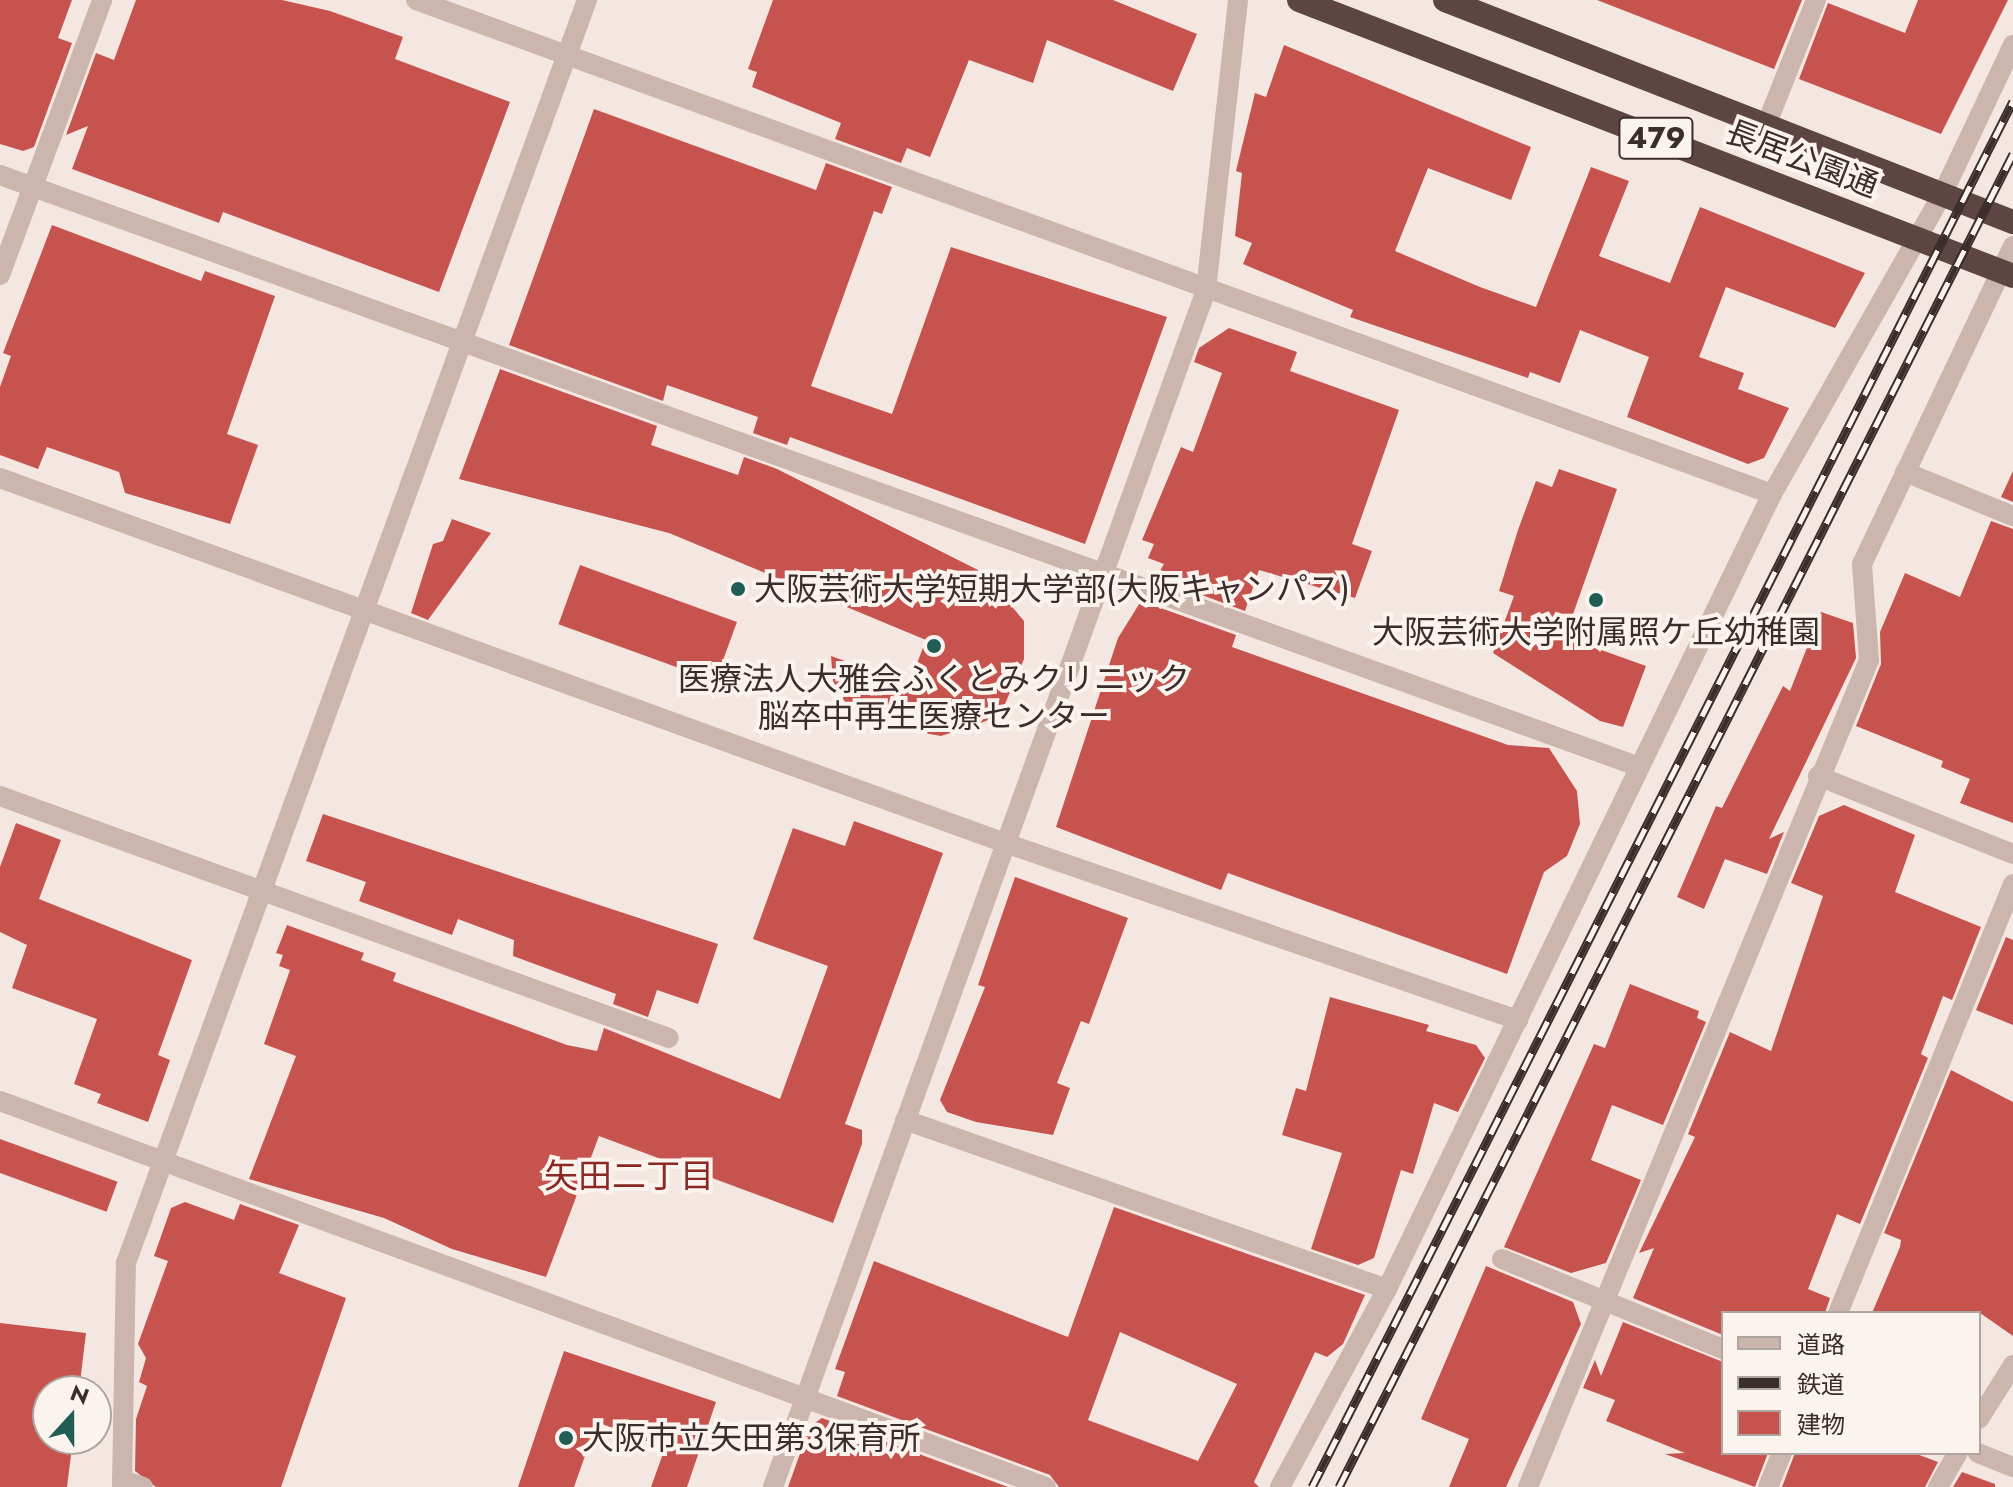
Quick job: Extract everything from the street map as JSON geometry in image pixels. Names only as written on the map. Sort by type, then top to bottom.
[{"type":"highway","name":"長居公園通","points":[[1299,0],[2006,274]]},
{"type":"highway","name":"長居公園通","points":[[1445,0],[1767,123],[2013,222]]},
{"type":"street","points":[[0,275],[102,0]]},
{"type":"street","points":[[416,0],[569,51],[1206,290],[1772,494]]},
{"type":"street","points":[[143,1487],[122,1483],[126,1263],[459,342],[587,0]]},
{"type":"street","points":[[773,1487],[1206,290],[1238,0]]},
{"type":"street","points":[[1767,123],[1816,0]]},
{"type":"street","points":[[1280,1487],[1387,1289],[1637,766],[1772,494],[1914,237],[1943,193],[2013,45]]},
{"type":"street","points":[[0,175],[1637,766]]},
{"type":"street","points":[[1528,1487],[1818,776],[1869,660],[1862,564],[1905,472],[2006,274],[2013,246]]},
{"type":"street","points":[[1905,472],[2013,516]]},
{"type":"street","points":[[0,478],[1005,843],[1518,1020]]},
{"type":"street","points":[[1818,776],[2013,854]]},
{"type":"street","points":[[0,796],[669,1038]]},
{"type":"street","points":[[1839,1311],[2013,884]]},
{"type":"street","points":[[0,1101],[165,1159],[1046,1487]]},
{"type":"street","points":[[905,1120],[1387,1289]]},
{"type":"street","points":[[1502,1259],[1721,1348]]},
{"type":"street","points":[[1981,1416],[2013,1365]]},
{"type":"street","points":[[1981,1454],[2013,1467]]},
{"type":"street","points":[[1768,1487],[1781,1455]]},
{"type":"street","points":[[1938,1487],[1957,1455]]},
{"type":"building","points":[[0,0],[72,0],[58,38],[72,43],[34,147],[23,151],[0,144]]},
{"type":"building","points":[[136,0],[282,0],[330,11],[403,37],[395,59],[510,102],[439,292],[223,212],[219,223],[72,169],[88,126],[66,135],[96,53],[114,60]]},
{"type":"building","points":[[773,0],[1113,0],[1197,34],[1173,91],[1047,40],[1033,83],[969,60],[930,157],[907,148],[901,163],[835,139],[841,123],[752,87],[757,72],[748,69]]},
{"type":"building","points":[[1597,0],[1802,0],[1774,69]]},
{"type":"building","points":[[1918,0],[2008,0],[1941,134],[1799,79],[1828,3],[1905,33]]},
{"type":"building","points":[[1284,45],[1531,147],[1511,200],[1428,168],[1395,251],[1480,287],[1536,307],[1591,167],[1629,181],[1599,256],[1670,283],[1700,207],[1865,273],[1835,328],[1726,287],[1699,357],[1744,373],[1738,389],[1789,408],[1764,458],[1748,464],[1627,417],[1649,357],[1580,330],[1560,383],[1530,372],[1528,378],[1350,317],[1353,310],[1243,264],[1252,243],[1235,236],[1242,173],[1236,171],[1255,93],[1266,97]]},
{"type":"building","points":[[594,109],[816,190],[826,163],[892,187],[882,214],[874,211],[811,386],[892,414],[951,247],[1167,317],[1085,544],[790,437],[787,445],[753,433],[758,417],[667,385],[663,401],[509,345]]},
{"type":"building","points":[[52,225],[201,281],[205,271],[275,296],[227,434],[258,445],[230,524],[125,493],[119,472],[47,447],[38,469],[0,455],[0,387],[11,356],[3,353]]},
{"type":"building","points":[[1229,328],[1297,352],[1290,371],[1399,410],[1352,544],[1372,551],[1355,598],[1259,570],[1245,611],[1156,578],[1164,564],[1148,558],[1154,544],[1142,540],[1181,447],[1193,452],[1222,373],[1194,362],[1199,348]]},
{"type":"building","points":[[500,369],[657,426],[651,445],[738,475],[744,457],[777,469],[984,573],[1024,621],[1024,659],[1005,704],[986,721],[941,736],[897,728],[870,706],[849,709],[833,681],[831,656],[909,684],[926,640],[669,533],[459,479]]},
{"type":"building","points":[[1559,469],[1617,489],[1565,637],[1646,666],[1623,727],[1600,721],[1493,653],[1514,596],[1499,591],[1518,530],[1536,481],[1552,487]]},
{"type":"building","points":[[2013,471],[2013,502],[2001,497]]},
{"type":"building","points":[[452,519],[491,533],[428,620],[411,613],[433,544],[443,541]]},
{"type":"building","points":[[1991,521],[2013,529],[2013,823],[1960,803],[1970,779],[1941,767],[1943,761],[1856,726],[1881,664],[1880,632],[1905,573],[1960,597]]},
{"type":"building","points":[[580,565],[737,622],[715,681],[558,624]]},
{"type":"building","name":"大阪芸術大学短期大学部(大阪キャンパス)","points":[[1141,601],[1236,635],[1232,647],[1508,745],[1549,748],[1577,791],[1580,824],[1567,856],[1544,872],[1507,974],[1228,873],[1221,890],[1056,827],[1118,638]]},
{"type":"building","points":[[1821,612],[1853,623],[1856,658],[1769,839],[1784,832],[1767,874],[1725,859],[1704,909],[1677,897],[1716,806],[1722,808],[1783,686],[1790,691]]},
{"type":"building","points":[[1844,805],[1915,835],[1895,892],[1981,927],[1952,1000],[1943,996],[1921,1054],[1928,1058],[1860,1224],[1837,1214],[1808,1289],[1830,1298],[1826,1311],[1721,1311],[1721,1334],[1633,1298],[1654,1248],[1639,1253],[1695,1137],[1688,1134],[1730,1032],[1771,1051],[1823,896],[1791,883],[1819,816]]},
{"type":"building","points":[[323,814],[718,944],[698,1004],[657,990],[648,1017],[613,1004],[616,994],[513,956],[514,940],[458,919],[452,935],[359,901],[366,882],[306,861]]},
{"type":"building","points":[[854,821],[943,853],[845,1124],[862,1130],[862,1144],[833,1223],[599,1136],[546,1277],[452,1249],[384,1218],[249,1179],[296,1056],[264,1044],[290,970],[279,966],[283,955],[276,953],[287,925],[364,953],[361,960],[396,973],[393,981],[567,1045],[597,1051],[604,1028],[780,1099],[828,966],[753,939],[793,828],[845,846]]},
{"type":"building","points":[[16,823],[61,840],[39,899],[192,960],[158,1055],[170,1060],[148,1122],[97,1103],[101,1094],[74,1084],[97,1019],[12,988],[27,945],[0,932],[0,867]]},
{"type":"building","points":[[1015,877],[1128,918],[1089,1024],[1081,1021],[1057,1083],[1070,1088],[1053,1135],[976,1122],[947,1112],[940,1100],[985,987],[978,985]]},
{"type":"building","points":[[2006,937],[2013,940],[2013,1025],[1976,1010]]},
{"type":"building","points":[[1630,984],[1699,1011],[1697,1018],[1706,1022],[1663,1125],[1612,1105],[1591,1160],[1641,1180],[1606,1263],[1571,1273],[1504,1247],[1594,1044],[1605,1048]]},
{"type":"building","points":[[1330,997],[1429,1025],[1426,1031],[1476,1045],[1485,1058],[1458,1112],[1434,1103],[1413,1174],[1401,1170],[1374,1258],[1358,1265],[1311,1249],[1342,1153],[1282,1135],[1296,1088],[1306,1091]]},
{"type":"building","points":[[1951,1070],[2013,1102],[2013,1336],[1981,1311],[1873,1311],[1900,1247],[1901,1240],[1884,1233]]},
{"type":"building","points":[[0,1139],[117,1182],[107,1212],[0,1173]]},
{"type":"building","points":[[185,1202],[234,1220],[240,1204],[299,1225],[279,1273],[346,1298],[281,1487],[156,1487],[135,1471],[136,1419],[147,1386],[139,1382],[146,1358],[138,1344],[168,1261],[154,1256],[171,1208]]},
{"type":"building","points":[[1114,1207],[1365,1295],[1343,1344],[1327,1357],[1315,1352],[1254,1482],[1259,1487],[1059,1487],[1050,1475],[837,1396],[845,1372],[835,1369],[874,1261],[1068,1337]],"holes":[[[1120,1332],[1237,1384],[1198,1461],[1088,1420]]]},
{"type":"building","points":[[1486,1266],[1573,1302],[1581,1324],[1506,1487],[1449,1487],[1469,1439],[1421,1419]]},
{"type":"building","points":[[1623,1322],[1721,1361],[1721,1455],[1767,1455],[1755,1487],[1665,1454],[1685,1453],[1606,1421],[1615,1400],[1583,1388],[1595,1360],[1601,1376]]},
{"type":"building","points":[[0,1323],[86,1333],[81,1375],[32,1375],[32,1455],[71,1455],[67,1487],[0,1487]]},
{"type":"building","points":[[564,1351],[716,1402],[687,1487],[651,1487],[665,1448],[597,1422],[574,1487],[518,1487]]},
{"type":"building","points":[[822,1418],[1008,1487],[788,1487],[810,1426]]},
{"type":"building","points":[[1794,1455],[1919,1455],[1938,1462],[1925,1487],[1782,1487]]},
{"type":"building","points":[[1962,1472],[1995,1484],[1995,1487],[1953,1487]]},
{"type":"railway","points":[[1312,1487],[2013,101]]},
{"type":"railway","points":[[1339,1487],[2013,154]]},
{"type":"place","name":"大阪芸術大学短期大学部(大阪キャンパス)","points":[[738,589]]},
{"type":"place","name":"大阪芸術大学附属照ケ丘幼稚園","points":[[1596,600]]},
{"type":"place","name":"医療法人大雅会ふくとみクリニック 脳卒中再生医療センター","points":[[934,646]]},
{"type":"place","name":"大阪市立矢田第３保育所","points":[[566,1438]]},
{"type":"district","name":"矢田二丁目","points":[[629,1177]]}]
